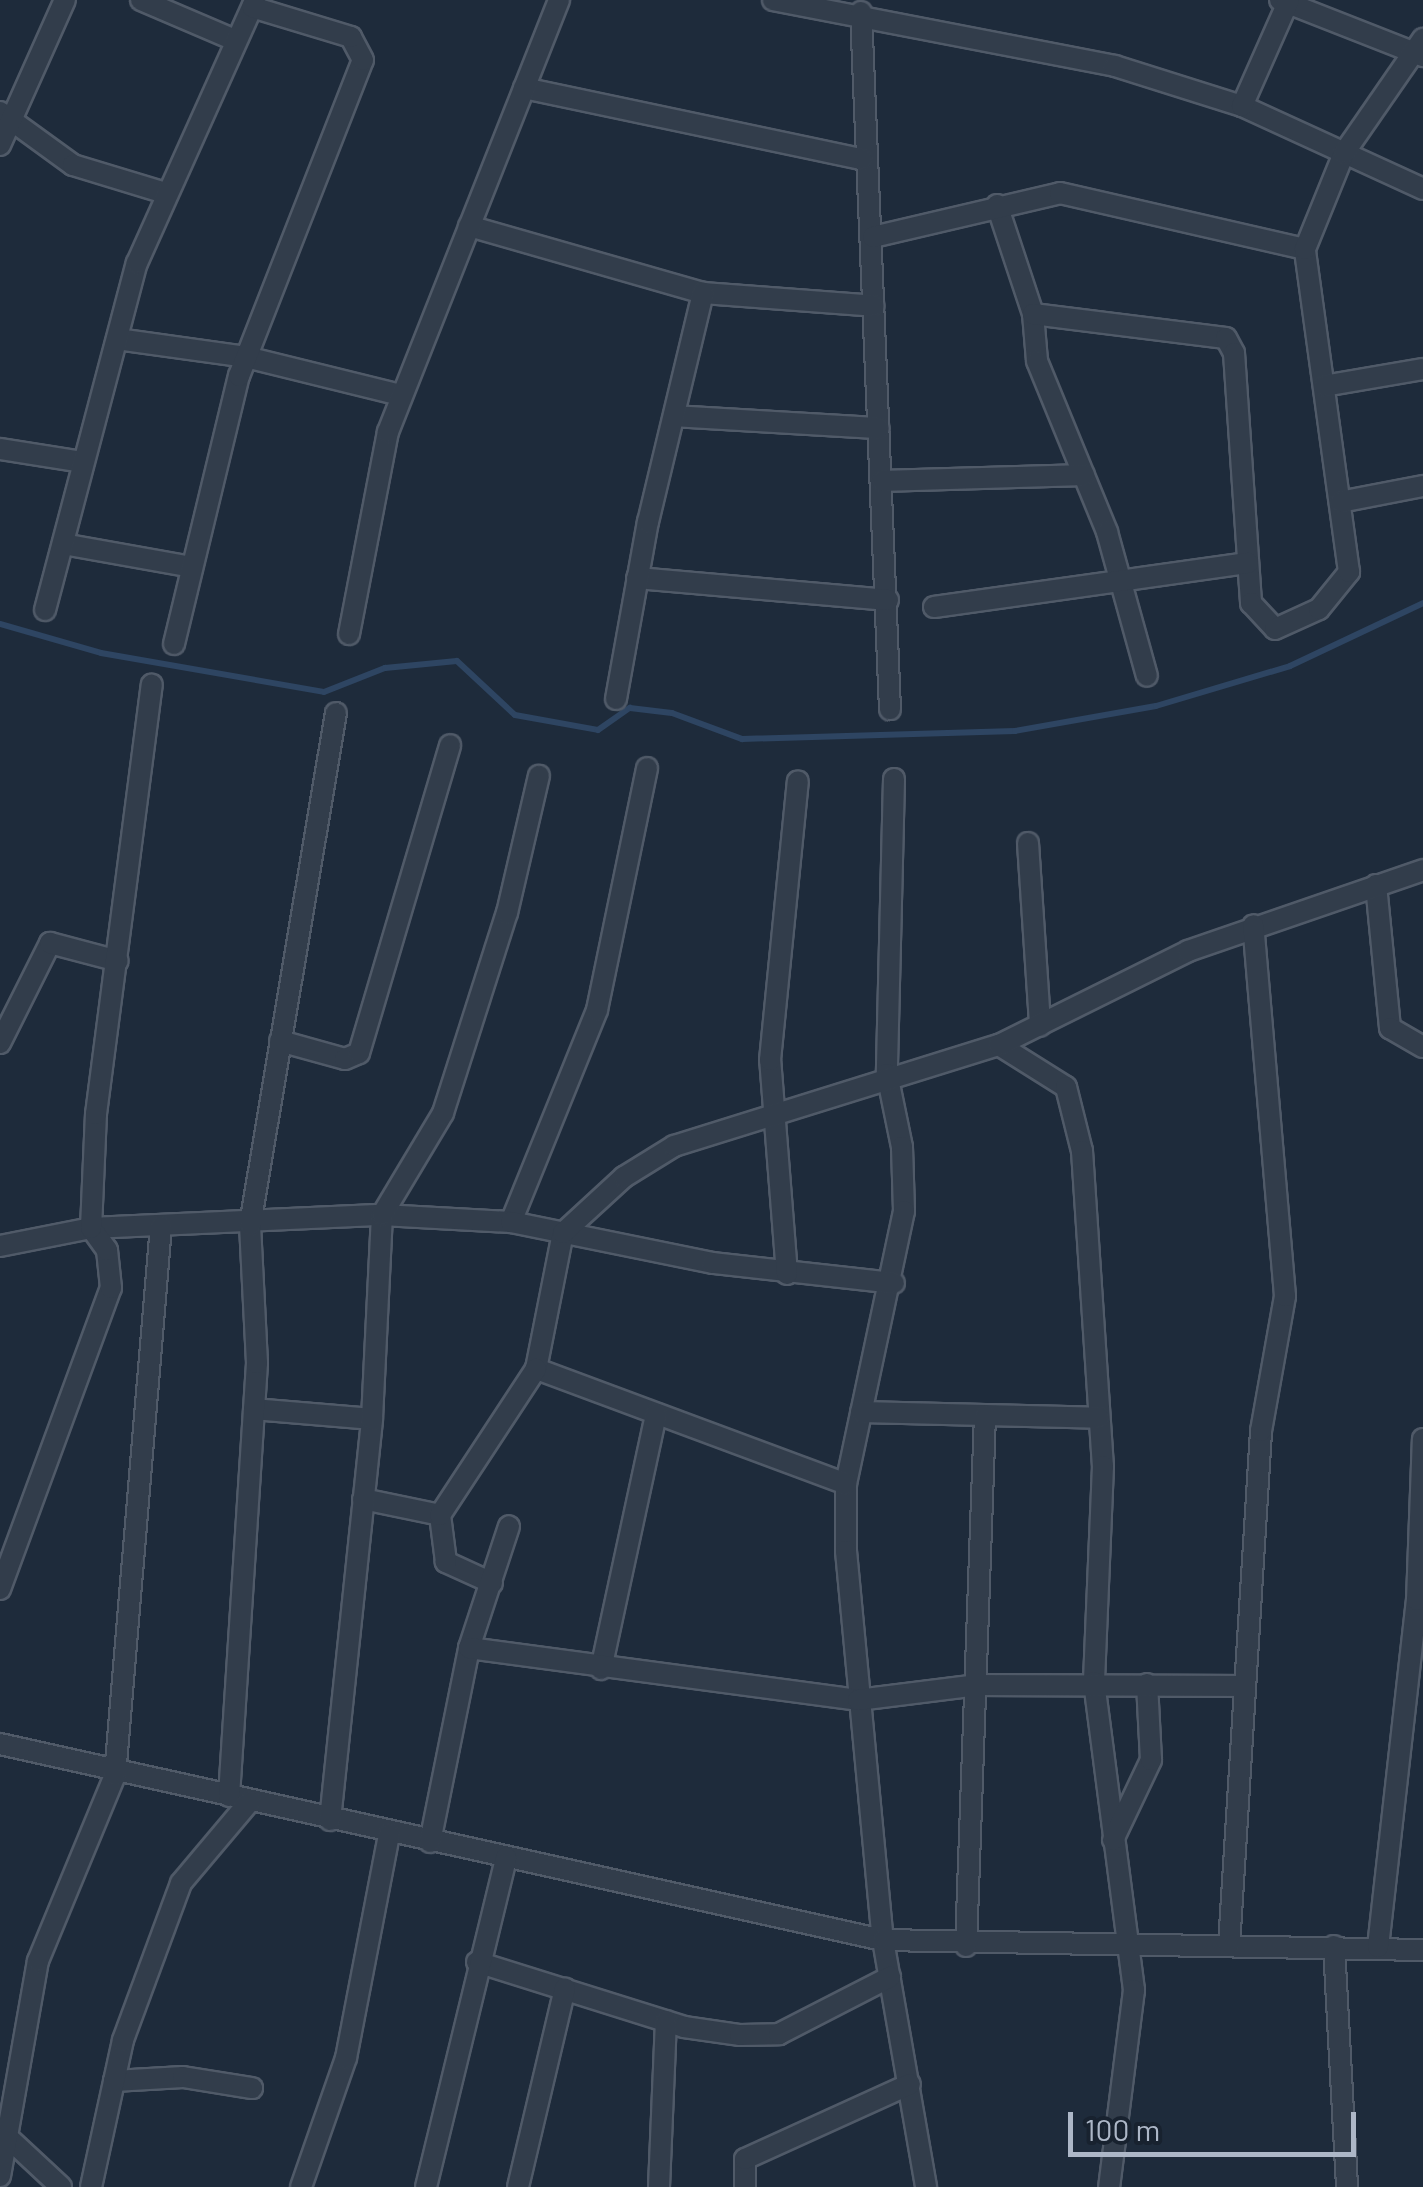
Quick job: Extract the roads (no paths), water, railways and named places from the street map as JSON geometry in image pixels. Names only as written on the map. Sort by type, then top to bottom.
[{"type":"street","points":[[0,145],[6,115],[65,0]]},
{"type":"street","points":[[141,0],[235,40]]},
{"type":"street","points":[[348,634],[401,395],[558,0]]},
{"type":"street","points":[[773,0],[861,12],[1115,66],[1242,106],[1423,189]]},
{"type":"street","points":[[1032,314],[1226,338],[1234,354],[1248,563],[1260,620],[1289,628],[1319,609],[1348,572],[1305,250],[1344,153],[1420,49],[1286,1],[1242,106]]},
{"type":"street","points":[[45,610],[117,339],[164,193],[254,3],[350,37],[363,60],[246,357],[174,644]]},
{"type":"street","points":[[861,12],[862,159],[872,236],[890,709]]},
{"type":"street","points":[[524,88],[862,159]]},
{"type":"street","points":[[6,115],[73,165],[164,193]]},
{"type":"street","points":[[872,236],[997,205],[1087,195],[1305,250]]},
{"type":"street","points":[[997,205],[1032,314],[1037,361],[1121,575],[1146,676]]},
{"type":"street","points":[[469,226],[704,293],[874,306]]},
{"type":"street","points":[[616,699],[637,578],[704,293]]},
{"type":"street","points":[[117,339],[246,357],[401,395]]},
{"type":"street","points":[[1324,386],[1423,369]]},
{"type":"street","points":[[674,416],[880,428]]},
{"type":"street","points":[[0,449],[84,462]]},
{"type":"street","points":[[882,481],[1084,475]]},
{"type":"street","points":[[1340,502],[1423,486]]},
{"type":"street","points":[[62,544],[192,567]]},
{"type":"street","points":[[934,608],[1121,575],[1248,563]]},
{"type":"street","points":[[637,578],[888,600]]},
{"type":"street","points":[[0,1589],[110,1288],[112,1267],[91,1228],[96,1114],[152,686]]},
{"type":"street","points":[[91,2187],[114,2081],[181,1883],[239,1798],[258,1314],[250,1225],[336,714]]},
{"type":"street","points":[[280,1041],[345,1058],[359,1053],[450,745]]},
{"type":"street","points":[[511,1222],[597,1010],[647,768]]},
{"type":"street","points":[[330,1820],[372,1418],[382,1214],[443,1112],[506,913],[539,776]]},
{"type":"street","points":[[894,780],[886,1074],[904,1178],[894,1283],[860,1412],[846,1484],[858,1700],[884,1940],[926,2187]]},
{"type":"street","points":[[787,1274],[772,979],[798,781]]},
{"type":"street","points":[[1028,843],[1040,1026]]},
{"type":"street","points":[[492,1583],[446,1562],[440,1516],[536,1369],[563,1233],[624,1177],[674,1146],[778,1115],[886,1074],[999,1045],[1253,925],[1423,870]]},
{"type":"street","points":[[1376,884],[1390,1028],[1423,1047]]},
{"type":"street","points":[[1229,1946],[1240,1686],[1261,1431],[1285,1296],[1253,925]]},
{"type":"street","points":[[0,1043],[50,943],[118,961]]},
{"type":"street","points":[[999,1045],[1052,1074],[1075,1106],[1100,1418],[1094,1682],[1113,1840],[1132,1948],[1130,2066],[1109,2187]]},
{"type":"street","points":[[2,1250],[91,1228],[250,1225],[382,1214],[511,1222],[787,1274],[894,1283]]},
{"type":"street","points":[[0,2176],[3,2136],[38,1961],[115,1776],[162,1226]]},
{"type":"street","points":[[536,1369],[846,1484]]},
{"type":"street","points":[[254,1409],[372,1418]]},
{"type":"street","points":[[860,1412],[1100,1418]]},
{"type":"street","points":[[601,1669],[656,1414]]},
{"type":"street","points":[[966,1946],[980,1685],[986,1415]]},
{"type":"street","points":[[1378,1947],[1417,1600],[1423,1438]]},
{"type":"street","points":[[364,1499],[440,1516]]},
{"type":"street","points":[[430,1842],[469,1648],[509,1526]]},
{"type":"street","points":[[469,1648],[601,1669],[858,1700],[980,1685],[1094,1682],[1240,1686]]},
{"type":"street","points":[[1113,1840],[1151,1760],[1147,1684]]},
{"type":"street","points":[[0,1746],[115,1776],[239,1798],[388,1834],[884,1940],[966,1946],[1334,1946],[1423,1950]]},
{"type":"street","points":[[301,2187],[346,2058],[388,1834]]},
{"type":"street","points":[[426,2187],[476,1962],[506,1858]]},
{"type":"street","points":[[1334,1946],[1347,2187]]},
{"type":"street","points":[[476,1962],[666,2021],[779,2034],[890,1977]]},
{"type":"street","points":[[518,2187],[565,1988]]},
{"type":"street","points":[[660,2187],[666,2021]]},
{"type":"street","points":[[114,2081],[199,2078],[252,2088]]},
{"type":"street","points":[[745,2187],[746,2159],[910,2084]]},
{"type":"street","points":[[3,2136],[61,2187]]},
{"type":"waterway","points":[[0,624],[101,653],[324,692],[385,668],[457,661],[515,715],[598,730],[630,708],[672,713],[742,739],[1015,731],[1156,706],[1290,666],[1423,603]]}]
